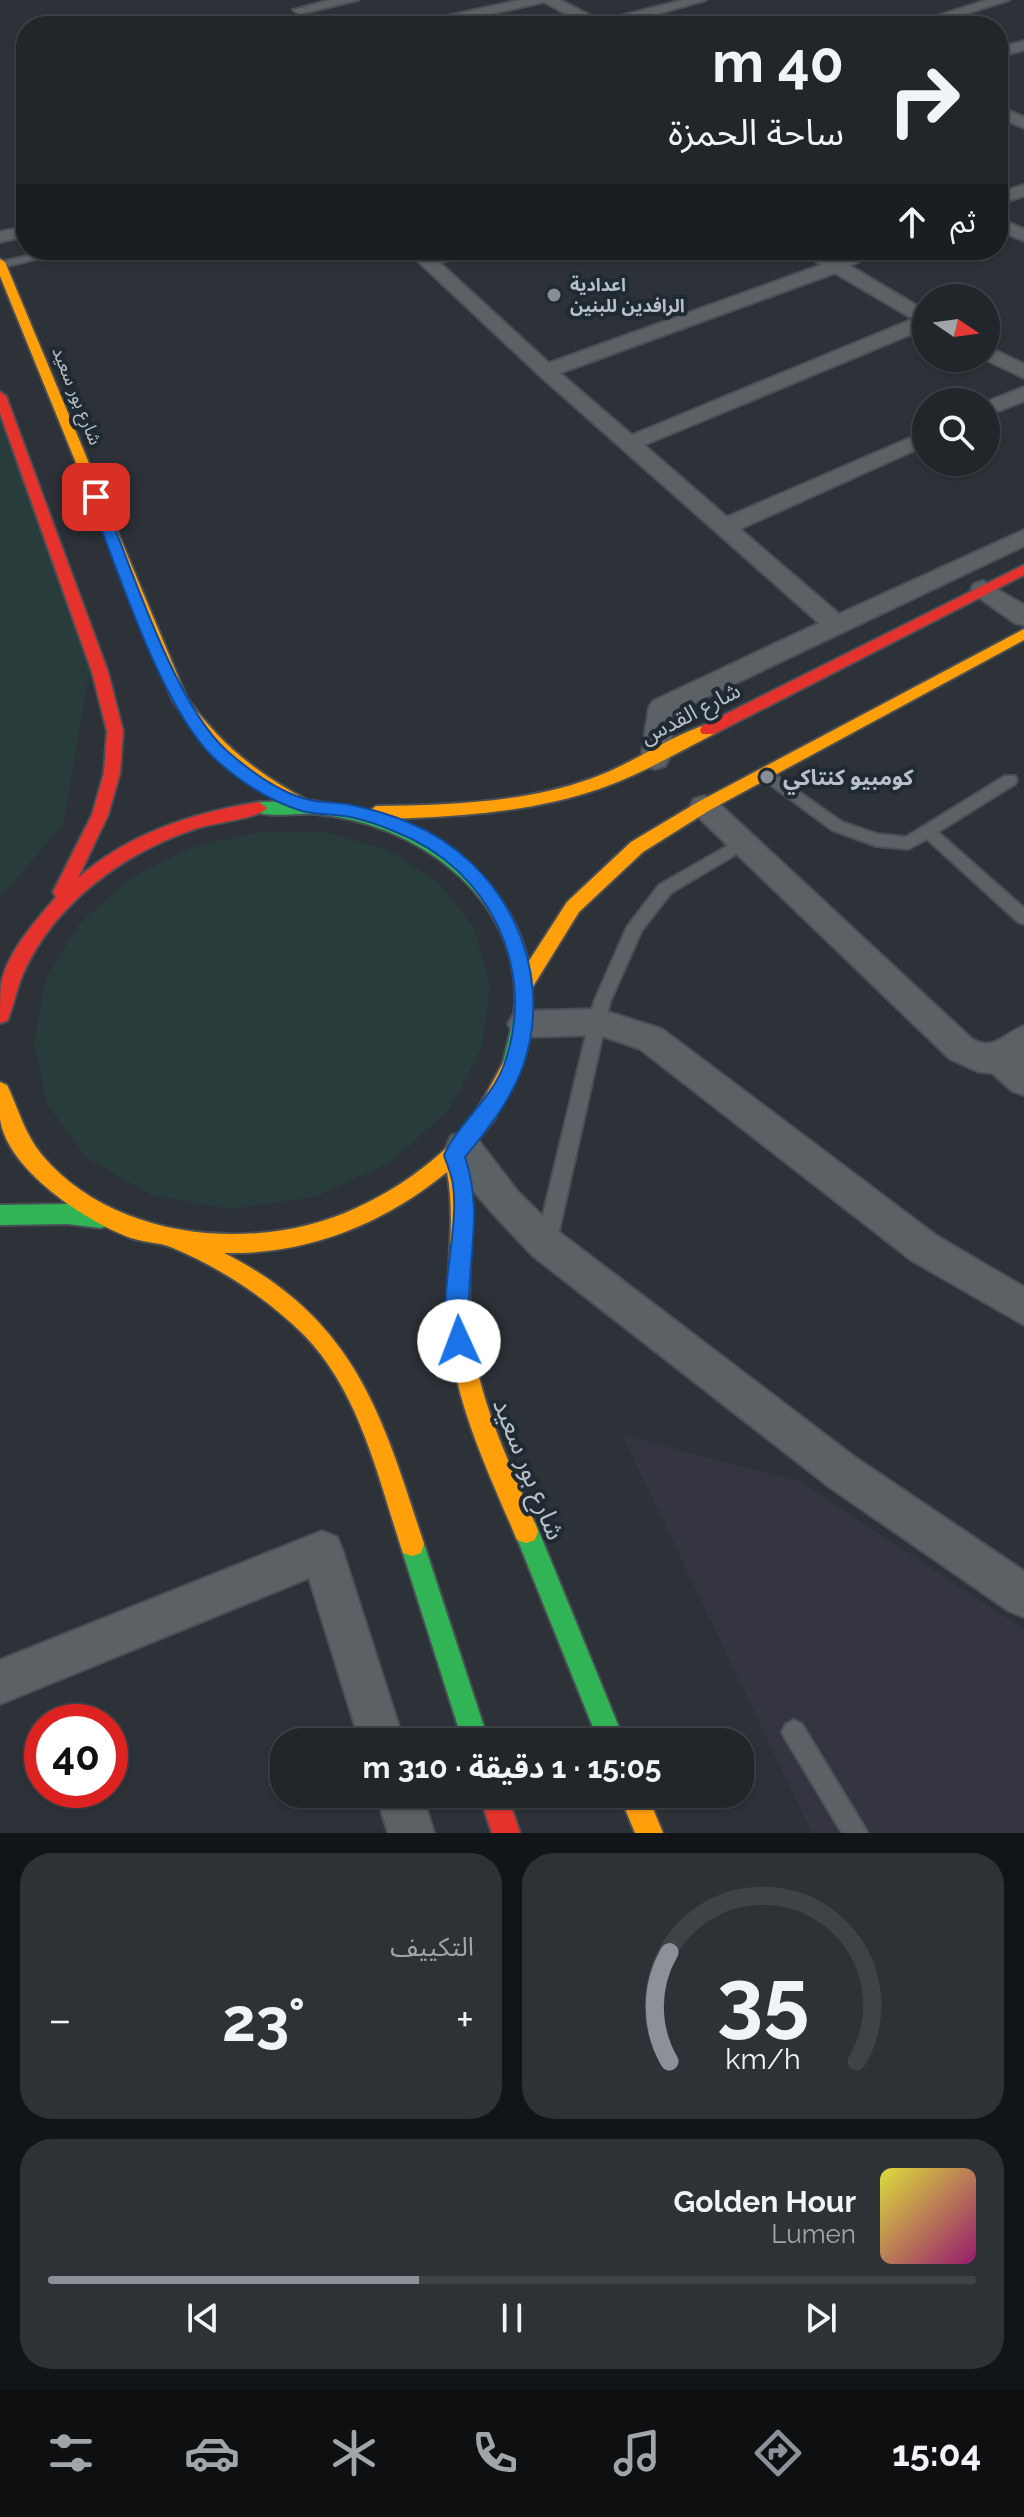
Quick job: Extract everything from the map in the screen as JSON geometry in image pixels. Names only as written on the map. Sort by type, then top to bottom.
[{"type":"main road","name":"شارع بور سعيد","points":[[1,264],[7,295],[180,699],[219,753],[256,783],[305,806]]},
{"type":"main road","points":[[0,396],[93,652],[115,729],[110,775],[91,836],[49,914],[21,954],[1,1005]]},
{"type":"main road","name":"شارع القدس","points":[[352,811],[433,812],[512,803],[587,785],[655,759],[1024,569]]},
{"type":"main road","points":[[525,983],[555,931],[593,885],[637,847],[704,806],[1024,634]]},
{"type":"main road","points":[[49,914],[90,875],[139,843],[193,821],[221,814],[249,808],[305,806],[352,811],[404,828],[450,854],[487,889],[512,933],[525,983],[524,1024],[513,1066],[492,1108],[458,1151],[410,1191],[357,1219],[299,1238],[238,1246],[179,1242]]},
{"type":"main road","points":[[0,1091],[22,1146],[58,1187],[106,1219]]},
{"type":"main road","name":"شارع بور سعيد","points":[[458,1151],[465,1216],[458,1298],[459,1341],[467,1386],[606,1728]]},
{"type":"main road","points":[[0,1215],[67,1214],[106,1219],[179,1242],[235,1267],[269,1288],[300,1314],[329,1345],[353,1380],[375,1432],[471,1728]]},
{"type":"main road","points":[[498,1808],[506,1833]]},
{"type":"main road","points":[[639,1808],[649,1833]]},
{"type":"street","points":[[300,10],[351,0]]},
{"type":"street","points":[[466,16],[539,0]]},
{"type":"street","points":[[550,0],[580,16]]},
{"type":"street","points":[[624,16],[663,4],[699,0]]},
{"type":"street","points":[[947,16],[1002,0]]},
{"type":"street","points":[[426,260],[546,371],[835,624]]},
{"type":"street","points":[[826,260],[912,312]]},
{"type":"street","points":[[546,371],[849,260]]},
{"type":"street","points":[[631,443],[912,326]]},
{"type":"street","points":[[1000,359],[1024,372]]},
{"type":"street","points":[[1000,404],[1024,393]]},
{"type":"street","points":[[725,527],[912,443]]},
{"type":"street","points":[[655,759],[662,707],[1024,537]]},
{"type":"street","points":[[983,589],[1024,617]]},
{"type":"street","points":[[704,806],[961,1049],[978,1060],[1012,1050],[1024,1081]]},
{"type":"street","points":[[524,1024],[599,1022],[651,1039],[924,1248],[1024,1307]]},
{"type":"street","points":[[458,1151],[546,1244],[842,1472],[1024,1596]]},
{"type":"street","points":[[0,1682],[322,1552],[378,1728]]},
{"type":"street","points":[[403,1808],[411,1833]]},
{"type":"lane","points":[[765,773],[837,826],[876,840],[908,843],[1010,780]]},
{"type":"lane","points":[[928,831],[1024,918]]},
{"type":"lane","points":[[546,1244],[602,1002],[635,927],[665,889],[743,843]]},
{"type":"lane","points":[[794,1732],[856,1833]]},
{"type":"shaded area","points":[[0,394],[93,652],[63,824],[0,898]]},
{"type":"shaded area","points":[[259,832],[325,832],[387,850],[438,882],[474,928],[490,985],[482,1048],[449,1110],[391,1162],[315,1197],[231,1209],[151,1195],[87,1158],[47,1104],[34,1042],[46,979],[80,923],[131,878],[192,847]]},
{"type":"shaded area","points":[[622,1435],[801,1482],[1024,1629],[1024,1833],[812,1833]]},
{"type":"traffic: fast","points":[[259,808],[315,808],[369,818],[420,838],[463,867],[497,905],[518,950],[524,1003],[513,1063]]},
{"type":"traffic: fast","points":[[0,1215],[67,1214],[101,1218]]},
{"type":"traffic: fast","points":[[526,1531],[606,1728]]},
{"type":"traffic: fast","points":[[412,1544],[471,1728]]},
{"type":"traffic: slow","points":[[0,262],[180,699],[206,734],[233,761],[265,784],[303,805]]},
{"type":"traffic: slow","points":[[525,983],[573,907],[637,847],[704,806],[1024,634]]},
{"type":"traffic: slow","points":[[376,812],[439,811],[503,805],[566,793],[625,772],[708,730]]},
{"type":"traffic: slow","points":[[0,1091],[14,1130],[24,1147],[51,1178],[83,1203],[139,1231],[194,1242],[250,1243],[306,1235],[359,1218],[408,1191],[451,1156],[487,1114],[513,1063]]},
{"type":"traffic: slow","points":[[454,1155],[461,1200],[459,1311],[463,1359],[477,1410],[526,1531]]},
{"type":"traffic: slow","points":[[185,1244],[238,1271],[281,1299],[314,1329],[340,1362],[361,1400],[378,1441],[412,1544]]},
{"type":"traffic: slow","points":[[639,1808],[649,1833]]},
{"type":"traffic: jam","points":[[0,396],[100,672],[115,731],[112,773],[100,815],[62,892]]},
{"type":"traffic: jam","points":[[708,730],[1024,569]]},
{"type":"traffic: jam","points":[[0,1015],[14,973],[35,935],[63,901],[96,872],[134,848],[174,829],[216,816],[259,808]]},
{"type":"traffic: jam","points":[[498,1808],[506,1833]]},
{"type":"place","name":"اعدادية الرافدين للبنين","points":[[554,295]]},
{"type":"place","name":"كومبيو كنتاكي","points":[[767,777]]},
{"type":"route","points":[[96,497],[166,671],[197,726],[219,753],[256,783],[305,806],[352,811],[404,828],[450,854],[487,889],[512,933],[525,983],[524,1024],[513,1066],[492,1108],[454,1155],[464,1185],[465,1216],[458,1298],[459,1341]]}]
